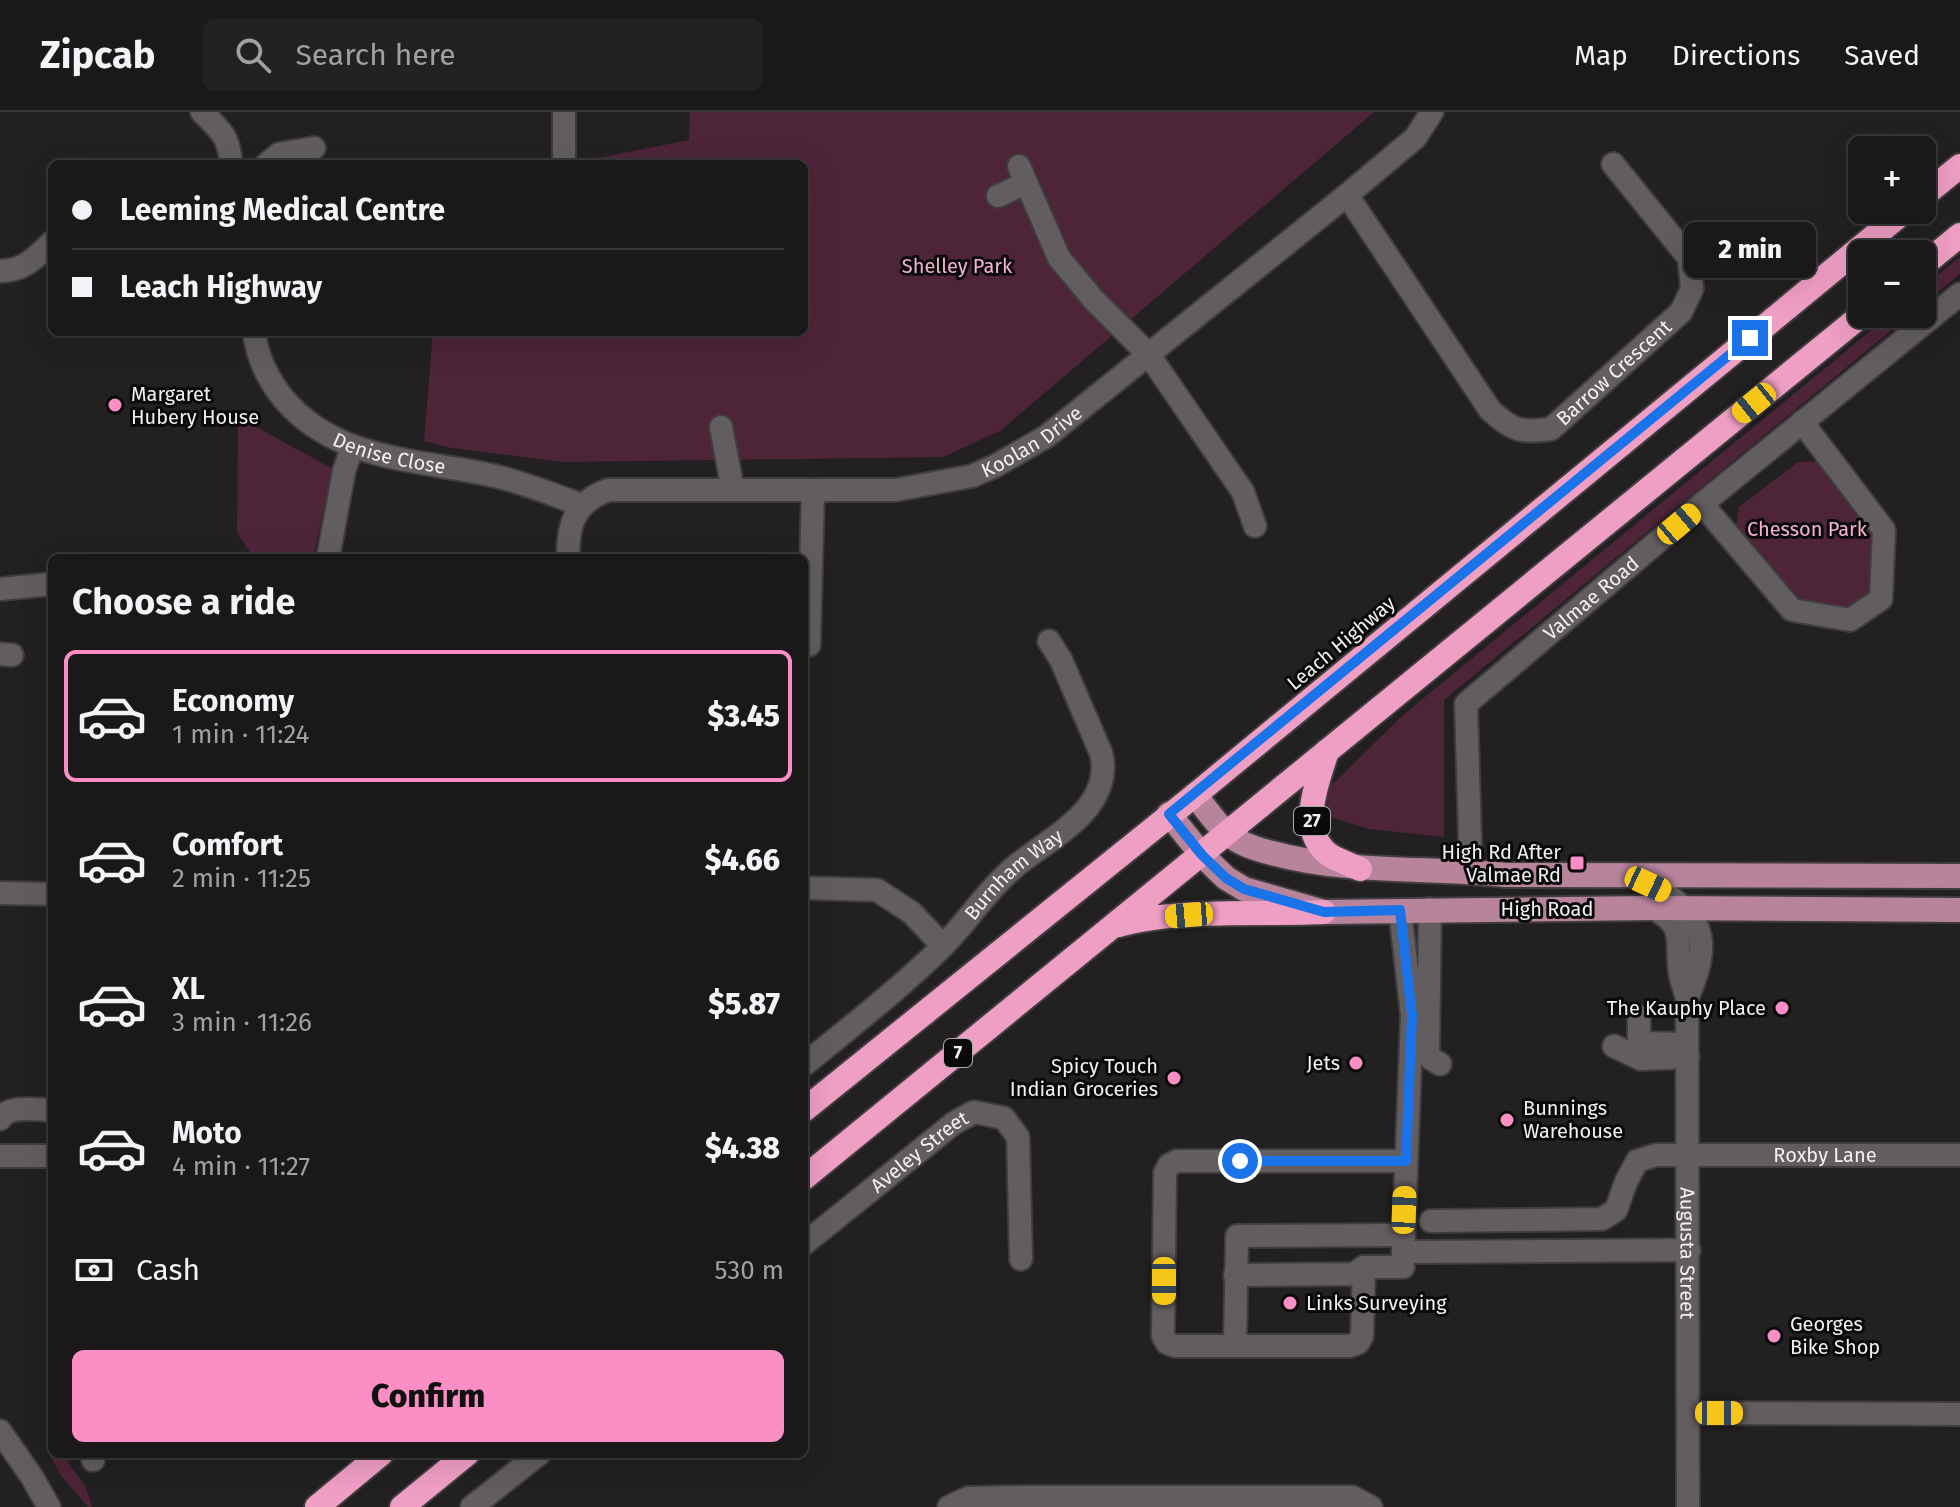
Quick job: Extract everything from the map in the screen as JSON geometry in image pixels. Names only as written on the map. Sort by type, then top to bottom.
[{"type":"highway","points":[[1936,186],[1960,166]]},
{"type":"highway","name":"Leach Highway","points":[[808,1107],[1195,795],[1889,224]]},
{"type":"highway","points":[[1936,255],[1960,235]]},
{"type":"highway","name":"7","points":[[808,1175],[1848,326]]},
{"type":"highway","name":"27","points":[[1327,751],[1314,794],[1312,823],[1316,836],[1329,854],[1360,869]]},
{"type":"highway","points":[[1111,928],[1140,919],[1189,915],[1324,912]]},
{"type":"highway","points":[[317,1507],[376,1458]]},
{"type":"highway","points":[[402,1507],[462,1458]]},
{"type":"main road","name":"High Road","points":[[1195,795],[1227,833],[1252,849],[1299,861],[1360,869],[1506,875],[1960,876]]},
{"type":"main road","name":"High Road","points":[[1169,814],[1202,855],[1226,878],[1244,889],[1324,912],[1652,908],[1960,910]]},
{"type":"street","points":[[202,112],[224,134],[230,145],[231,160]]},
{"type":"street","points":[[564,112],[564,160]]},
{"type":"street","name":"Koolan Drive","points":[[581,505],[591,496],[608,490],[896,490],[972,476],[995,466],[1047,436],[1347,195],[1415,138],[1432,112]]},
{"type":"street","points":[[272,160],[279,154],[314,148]]},
{"type":"street","name":"Barrow Crescent","points":[[1347,195],[1490,410],[1518,431],[1551,429],[1681,312],[1692,289],[1689,258],[1613,164]]},
{"type":"street","points":[[998,196],[1022,174],[1061,266],[1149,355],[1243,492],[1255,526]]},
{"type":"street","points":[[0,271],[15,271],[48,251]]},
{"type":"street","name":"Valmae Road","points":[[1471,872],[1466,704],[1702,504],[1960,294]]},
{"type":"street","name":"Denise Close","points":[[255,336],[263,365],[276,389],[292,408],[305,422],[352,448],[517,482],[581,505]]},
{"type":"street","points":[[1702,504],[1792,610],[1850,620],[1881,599],[1884,530],[1802,422]]},
{"type":"street","points":[[721,427],[733,490]]},
{"type":"street","points":[[329,554],[344,471],[352,448]]},
{"type":"street","points":[[809,645],[813,490]]},
{"type":"street","points":[[568,554],[572,521],[581,505]]},
{"type":"street","points":[[0,589],[48,584]]},
{"type":"street","name":"Burnham Way","points":[[808,1062],[907,980],[943,946],[1008,873],[1082,814],[1103,780],[1105,766],[1101,753],[1061,660],[1049,641]]},
{"type":"street","points":[[1630,875],[1666,892],[1689,910],[1702,938]]},
{"type":"street","points":[[808,888],[877,890],[912,913],[943,946]]},
{"type":"street","points":[[0,893],[48,894]]},
{"type":"street","name":"Augusta Street","points":[[1652,908],[1667,915],[1675,924],[1679,937],[1680,973],[1687,998],[1688,1507]]},
{"type":"street","points":[[1235,1275],[1354,1274],[1364,1267],[1403,1267],[1406,1161],[1402,1018],[1430,909]]},
{"type":"street","points":[[1702,938],[1712,921],[1731,909]]},
{"type":"street","points":[[1400,910],[1428,1052],[1430,1058],[1440,1064]]},
{"type":"street","name":"Augusta Street","points":[[1687,998],[1699,973],[1702,938]]},
{"type":"street","points":[[1639,1017],[1639,1037],[1644,1043],[1688,1050]]},
{"type":"street","points":[[1614,1046],[1641,1059],[1688,1050]]},
{"type":"street","points":[[0,1119],[12,1110],[48,1110]]},
{"type":"street","name":"Aveley Street","points":[[808,1241],[954,1123],[974,1112],[1004,1118],[1018,1137],[1021,1259]]},
{"type":"street","name":"Roxby Lane","points":[[1431,1221],[1602,1219],[1616,1210],[1637,1161],[1656,1155],[1960,1155]]},
{"type":"street","points":[[0,1156],[48,1156]]},
{"type":"street","points":[[1364,1267],[1362,1336],[1358,1343],[1350,1346],[1175,1346],[1167,1343],[1163,1336],[1165,1173],[1169,1165],[1177,1161],[1406,1161]]},
{"type":"street","points":[[1235,1346],[1235,1240],[1241,1234],[1403,1244],[1689,1250]]},
{"type":"street","points":[[1689,1413],[1960,1414]]},
{"type":"street","points":[[0,1431],[49,1507]]},
{"type":"street","points":[[474,1506],[534,1458]]},
{"type":"street","points":[[32,1477],[68,1507]]},
{"type":"street","points":[[949,1507],[968,1498],[1352,1497],[1371,1507]]},
{"type":"green space","name":"Shelley Park","points":[[690,112],[1374,112],[1000,431],[943,457],[563,462],[452,448],[424,441],[433,336],[808,336],[808,160],[598,160],[689,140]]},
{"type":"green space","points":[[1960,257],[1960,274],[1936,294],[1936,277]]},
{"type":"green space","points":[[1874,328],[1894,328],[1444,700],[1444,837],[1369,829],[1327,816],[1328,789],[1402,716]]},
{"type":"green space","points":[[238,417],[333,469],[314,554],[251,554],[237,533]]},
{"type":"green space","name":"Chesson Park","points":[[1821,461],[1876,534],[1871,597],[1851,609],[1800,600],[1736,526],[1739,507],[1798,462]]},
{"type":"green space","points":[[51,1458],[70,1458],[68,1463],[85,1485],[92,1507],[88,1507],[62,1477]]},
{"type":"place","name":"Margaret Hubery House","points":[[115,405]]},
{"type":"place","name":"High Rd After Valmae Rd","points":[[1577,863]]},
{"type":"place","name":"The Kauphy Place","points":[[1782,1008]]},
{"type":"place","name":"Jets","points":[[1356,1063]]},
{"type":"place","name":"Spicy Touch Indian Groceries","points":[[1174,1078]]},
{"type":"place","name":"Bunnings Warehouse","points":[[1507,1120]]},
{"type":"place","name":"Links Surveying","points":[[1290,1303]]},
{"type":"place","name":"Georges Bike Shop","points":[[1774,1336]]},
{"type":"route","points":[[1240,1161],[1406,1161],[1412,1015],[1400,910],[1324,912],[1244,889],[1226,878],[1202,855],[1169,814],[1750,338]]}]
